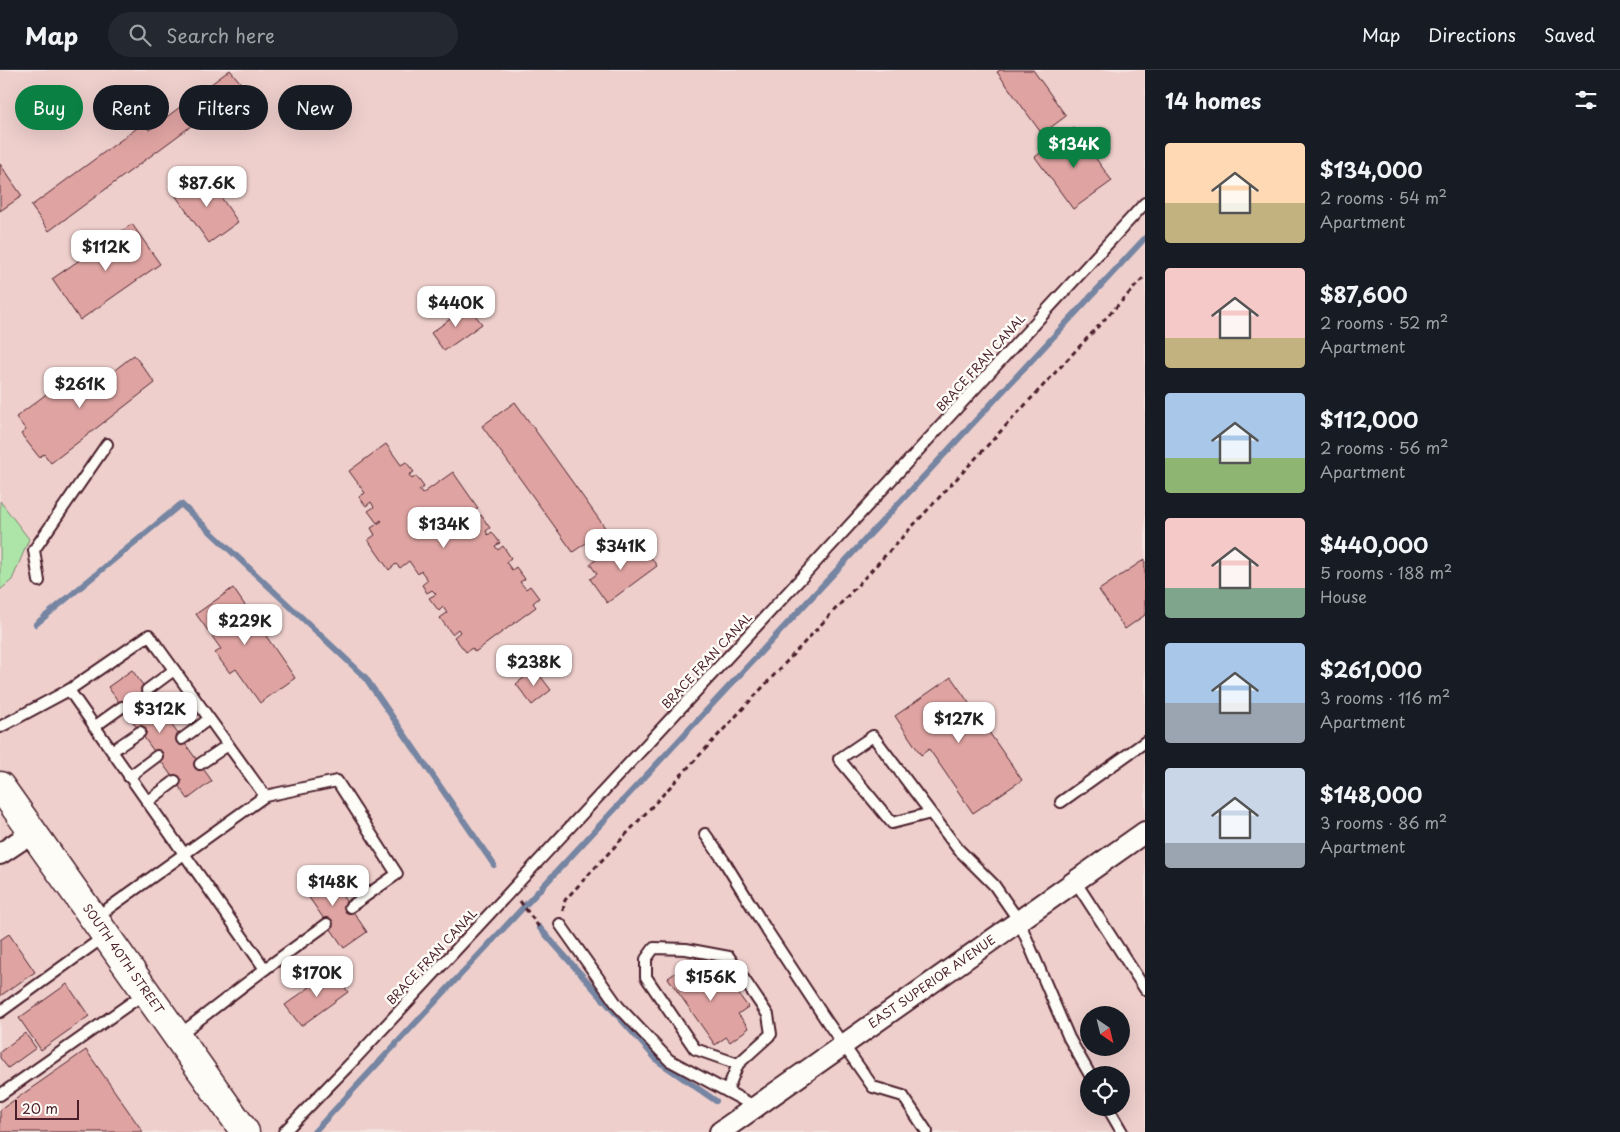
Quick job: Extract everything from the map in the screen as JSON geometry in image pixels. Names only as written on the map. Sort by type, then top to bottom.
[{"type":"main road","name":"SOUTH 40TH STREET","points":[[0,786],[245,1132]]},
{"type":"street","points":[[0,854],[32,832]]},
{"type":"street","name":"EAST SUPERIOR AVENUE","points":[[730,1129],[756,1106],[1145,832]]},
{"type":"lane","name":"BRACE FRAN CANAL","points":[[284,1132],[351,1063],[798,582],[1145,203]]},
{"type":"lane","points":[[39,581],[34,550],[107,444]]},
{"type":"lane","points":[[0,728],[69,690],[149,635],[265,796]]},
{"type":"lane","points":[[146,690],[174,670]]},
{"type":"lane","points":[[69,690],[265,969]]},
{"type":"lane","points":[[165,715],[193,696]]},
{"type":"lane","points":[[94,726],[122,707]]},
{"type":"lane","points":[[182,739],[209,719]]},
{"type":"lane","points":[[112,752],[140,732]]},
{"type":"lane","points":[[931,813],[892,823],[839,759],[873,736],[931,813],[958,849],[994,885],[1019,921],[1069,1038],[1085,1066]]},
{"type":"lane","points":[[1061,802],[1145,742]]},
{"type":"lane","points":[[200,764],[228,745]]},
{"type":"lane","points":[[129,777],[157,756]]},
{"type":"lane","points":[[0,1012],[183,854],[265,796],[337,781],[397,874],[350,907]]},
{"type":"lane","points":[[147,802],[176,782]]},
{"type":"lane","points":[[705,834],[843,1045],[873,1087],[903,1096],[927,1132]]},
{"type":"lane","points":[[1075,881],[1145,988]]},
{"type":"lane","points":[[177,1036],[327,924]]},
{"type":"lane","points":[[560,924],[618,1006],[670,1060],[756,1106]]},
{"type":"lane","points":[[727,1091],[738,1064],[771,1034],[768,1015],[729,957],[686,949],[654,948],[646,959],[646,977],[695,1049],[738,1064]]},
{"type":"lane","points":[[0,1095],[146,992]]},
{"type":"lane","points":[[1113,1116],[1122,1132]]},
{"type":"path","points":[[560,924],[565,900],[1145,276]]},
{"type":"path","points":[[516,895],[539,927]]},
{"type":"shaded area","points":[[0,70],[1145,70],[1145,1132],[0,1132]]},
{"type":"green space","points":[[0,501],[29,539],[12,580],[0,590]]},
{"type":"building","points":[[230,70],[242,85],[210,85]]},
{"type":"building","points":[[1000,70],[1033,70],[1066,116],[1042,134],[997,72]]},
{"type":"building","points":[[179,108],[179,130],[186,130],[49,231],[31,206],[134,130],[169,130],[169,115]]},
{"type":"building","points":[[1074,128],[1112,181],[1073,209],[1035,157]]},
{"type":"building","points":[[0,164],[22,196],[0,211]]},
{"type":"building","points":[[205,174],[238,222],[209,243],[175,195]]},
{"type":"building","points":[[132,224],[160,264],[80,320],[52,279]]},
{"type":"building","points":[[468,306],[482,324],[444,351],[431,333]]},
{"type":"building","points":[[134,355],[155,383],[51,463],[44,454],[39,457],[21,434],[26,430],[16,417],[78,370],[88,384],[77,392],[80,397]]},
{"type":"building","points":[[515,402],[606,529],[573,552],[482,426]]},
{"type":"building","points":[[386,444],[401,465],[406,462],[414,472],[409,475],[412,479],[416,476],[424,487],[419,490],[422,494],[453,472],[478,508],[472,512],[477,519],[481,515],[490,528],[486,531],[488,535],[492,532],[500,543],[495,546],[498,550],[503,546],[511,558],[506,562],[512,570],[516,567],[525,579],[520,582],[526,589],[530,586],[539,598],[533,603],[536,607],[475,652],[472,648],[466,652],[454,637],[460,632],[458,629],[452,634],[440,618],[447,613],[443,607],[439,611],[429,598],[436,594],[432,590],[427,593],[422,585],[428,580],[421,571],[418,574],[409,561],[400,568],[396,564],[389,570],[368,540],[375,535],[371,528],[382,521],[377,523],[368,511],[374,507],[371,502],[366,506],[359,497],[365,493],[349,471]]},
{"type":"building","points":[[641,543],[657,566],[607,603],[590,579],[597,574],[590,564],[613,548],[620,558]]},
{"type":"building","points":[[1145,559],[1145,615],[1125,629],[1099,590]]},
{"type":"building","points":[[233,588],[295,678],[260,703],[236,669],[230,673],[215,653],[221,649],[196,614]]},
{"type":"building","points":[[535,669],[551,690],[532,705],[516,684]]},
{"type":"building","points":[[132,670],[212,781],[188,799],[108,687]]},
{"type":"building","points":[[951,677],[1022,780],[973,813],[929,749],[921,755],[895,716]]},
{"type":"building","points":[[322,866],[367,932],[344,948],[299,883]]},
{"type":"building","points":[[9,934],[35,972],[0,996],[0,940]]},
{"type":"building","points":[[698,957],[720,988],[729,981],[748,1007],[738,1014],[749,1028],[730,1042],[726,1037],[715,1045],[668,978]]},
{"type":"building","points":[[333,970],[348,992],[301,1026],[285,1005]]},
{"type":"building","points":[[67,984],[89,1016],[41,1050],[19,1018]]},
{"type":"building","points":[[25,1033],[36,1048],[8,1068],[0,1058],[0,1052]]},
{"type":"building","points":[[86,1050],[143,1132],[0,1132],[0,1110]]},
{"type":"waterway","points":[[314,1132],[1145,238]]},
{"type":"waterway","points":[[36,624],[181,504],[365,677],[494,865]]},
{"type":"waterway","points":[[539,927],[658,1061],[716,1101]]}]
